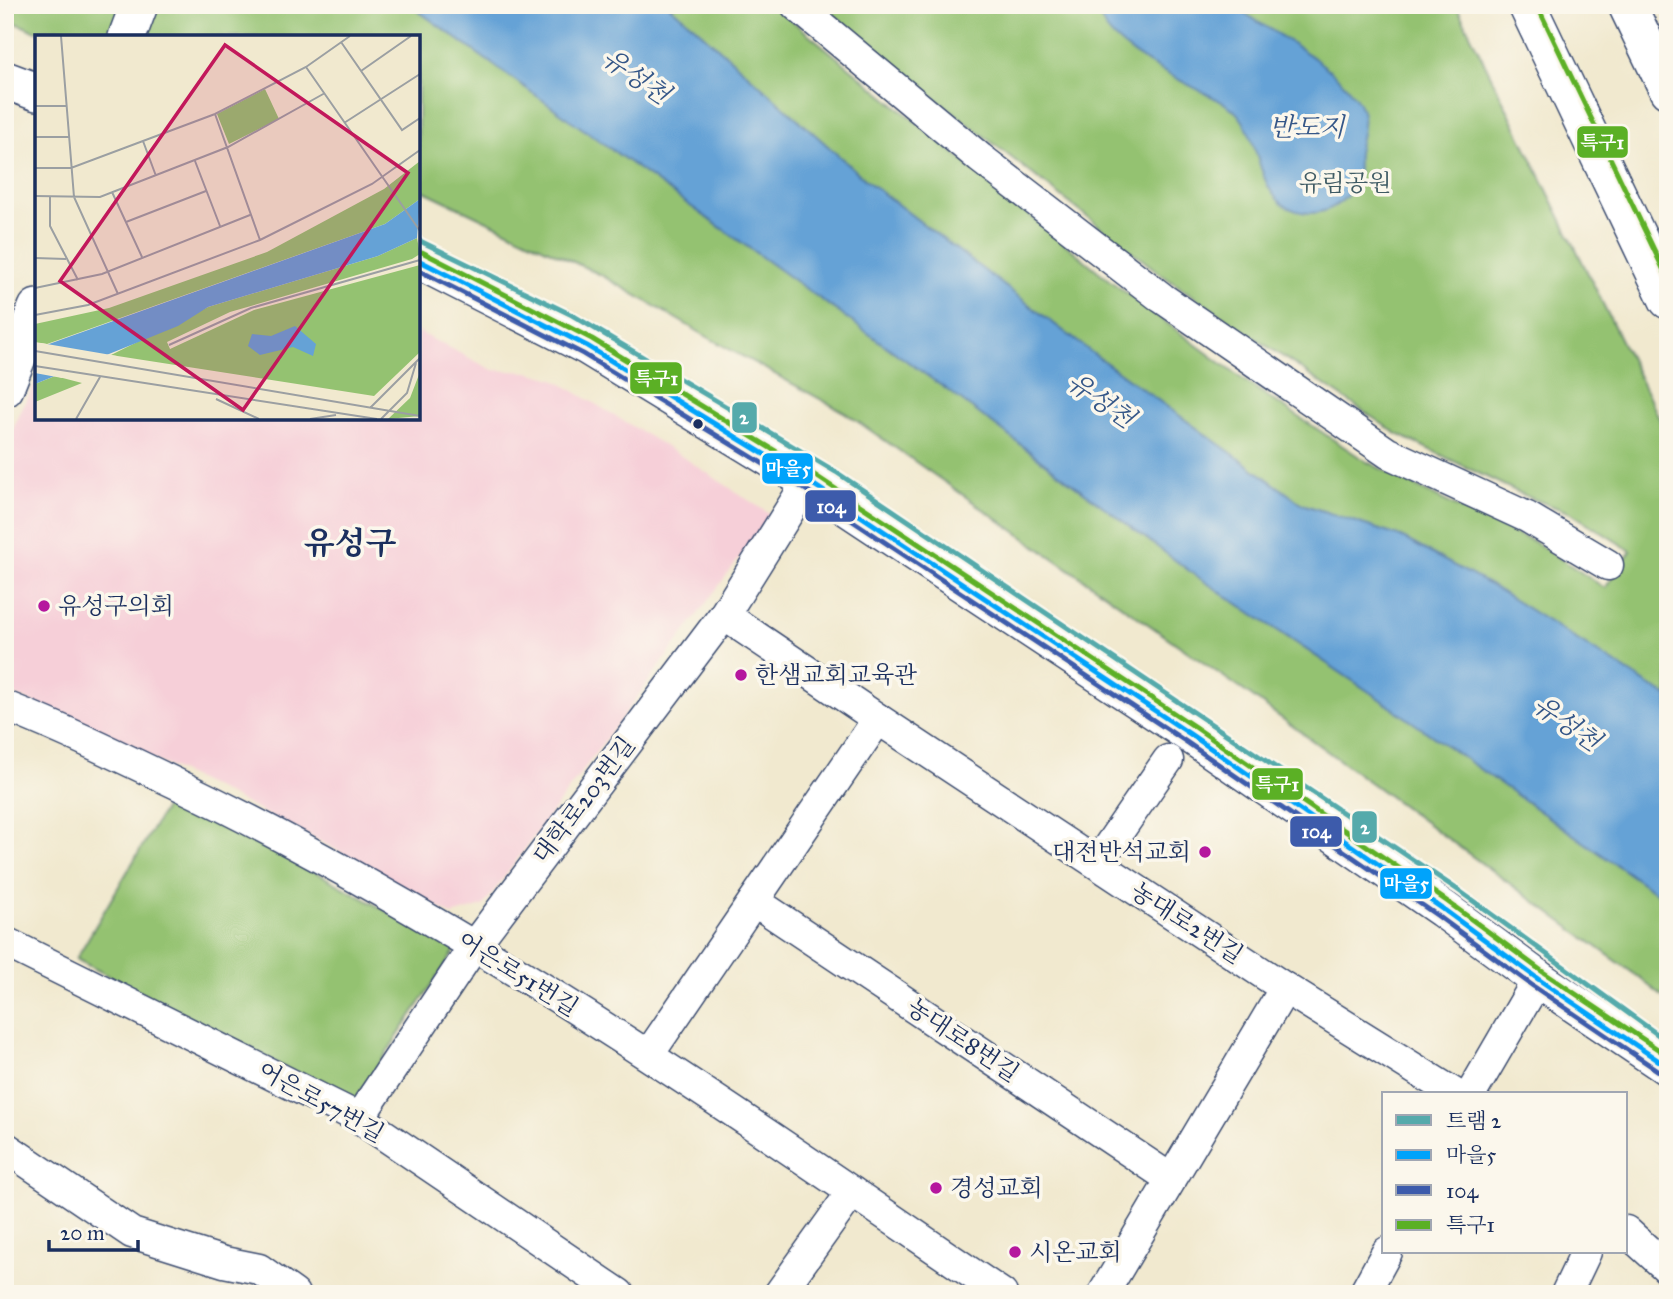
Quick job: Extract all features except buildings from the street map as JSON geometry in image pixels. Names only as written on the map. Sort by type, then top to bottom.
[{"type":"main road","points":[[128,35],[139,5]]},
{"type":"main road","points":[[1527,5],[1668,300]]},
{"type":"main road","points":[[1627,5],[1668,90]]},
{"type":"main road","points":[[5,80],[35,91]]},
{"type":"main road","points":[[420,261],[587,345],[808,481],[1190,734],[1443,909],[1538,979],[1668,1067]]},
{"type":"main road","points":[[5,388],[35,313]]},
{"type":"street","points":[[796,5],[980,158],[1162,298],[1388,453],[1527,517],[1608,565]]},
{"type":"street","name":"대학로203번길","points":[[359,1118],[474,946],[724,615],[808,481]]},
{"type":"street","name":"농대로2번길","points":[[724,615],[1285,988],[1452,1092]]},
{"type":"street","name":"어은로51번길","points":[[5,706],[63,728],[237,813],[474,946],[649,1054],[1002,1294]]},
{"type":"street","points":[[649,1054],[878,719]]},
{"type":"street","points":[[1097,863],[1168,760]]},
{"type":"street","name":"농대로8번길","points":[[754,901],[1171,1179]]},
{"type":"street","name":"어은로57번길","points":[[5,942],[359,1118],[620,1294]]},
{"type":"street","points":[[1472,1092],[1538,979]]},
{"type":"street","points":[[1103,1294],[1285,988]]},
{"type":"street","points":[[5,1147],[132,1233],[224,1262],[259,1269],[294,1294]]},
{"type":"street","points":[[779,1294],[852,1192]]},
{"type":"street","points":[[1628,1233],[1668,1269]]},
{"type":"street","points":[[1364,1294],[1386,1254]]},
{"type":"street","points":[[1566,1294],[1585,1254]]},
{"type":"shaded area","points":[[420,331],[493,370],[528,372],[554,379],[683,457],[771,515],[483,906],[452,915],[337,850],[213,787],[5,690],[5,450],[35,384],[35,420],[420,420]]},
{"type":"green space","points":[[5,5],[410,5],[957,397],[1195,575],[1371,693],[1668,901],[1668,1001],[1247,693],[844,412],[601,275],[420,189],[420,35],[89,35],[59,29],[34,31],[5,18]]},
{"type":"green space","name":"유림공원","points":[[668,5],[773,5],[1109,280],[1249,384],[1367,462],[1473,515],[1533,541],[1605,588],[1631,551],[1571,513],[1528,497],[1397,434],[1162,275],[872,49],[823,5],[1456,5],[1668,436],[1668,697],[1490,585],[1401,537],[1302,504],[1091,352],[868,182]]},
{"type":"green space","points":[[173,794],[456,949],[353,1103],[76,959]]},
{"type":"water","name":"유성천","points":[[410,5],[668,5],[868,182],[1091,352],[1302,504],[1401,537],[1490,585],[1668,697],[1668,901],[1371,693],[1195,575],[957,397]]},
{"type":"water","name":"반도지","points":[[1099,5],[1239,5],[1246,14],[1332,72],[1360,104],[1363,118],[1358,171],[1354,184],[1343,200],[1327,210],[1307,213],[1282,204],[1264,178],[1248,130],[1239,116],[1227,105],[1129,50],[1112,36],[1102,21]]},
{"type":"tram line","name":"2","points":[[420,241],[572,315],[836,472],[1458,890],[1668,1042]]},
{"type":"transit line","name":"특구1","points":[[1537,5],[1668,279]]},
{"type":"transit line","name":"특구1","points":[[422,252],[592,339],[813,474],[1195,727],[1448,902],[1543,972],[1668,1056]]},
{"type":"transit line","name":"마을5","points":[[420,261],[587,346],[808,481],[1190,734],[1443,909],[1538,979],[1668,1067]]},
{"type":"transit line","name":"104","points":[[420,271],[583,354],[803,488],[1185,741],[1438,916],[1533,986],[1663,1074]]},
{"type":"place","name":"유성구의회","points":[[44,606]]},
{"type":"place","name":"한샘교회교육관","points":[[741,675]]},
{"type":"place","name":"대전반석교회","points":[[1205,852]]},
{"type":"place","name":"경성교회","points":[[936,1188]]},
{"type":"place","name":"시온교회","points":[[1015,1252]]},
{"type":"district","name":"유성구","points":[[350,543]]}]
